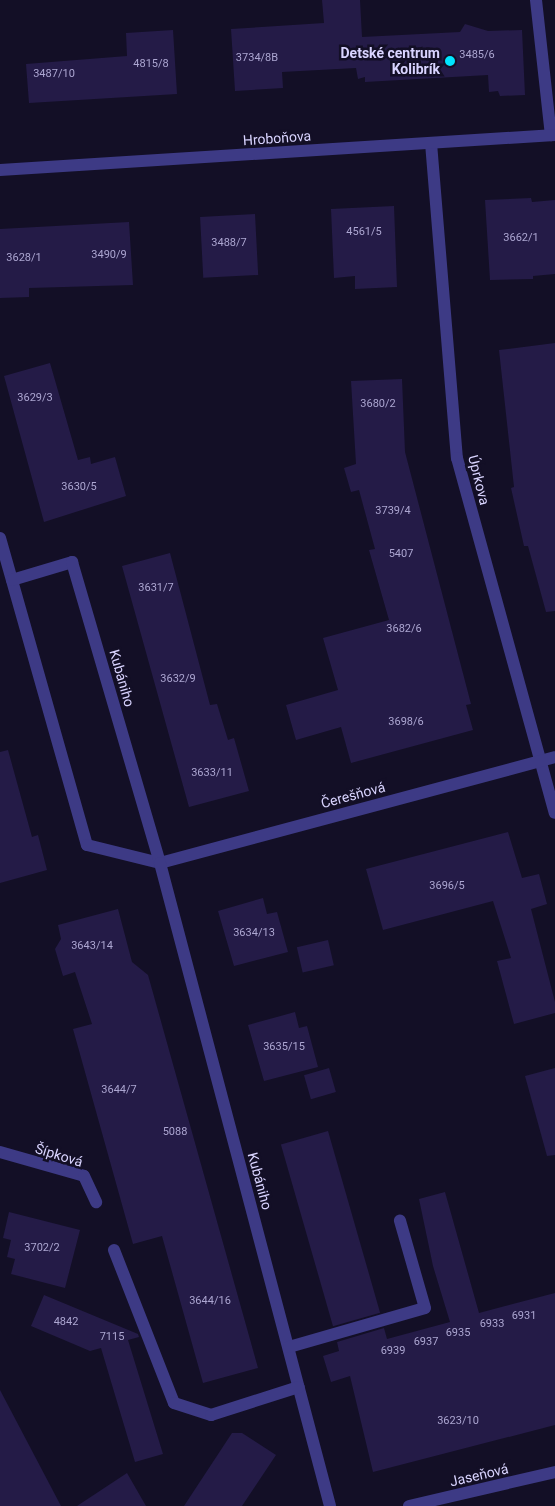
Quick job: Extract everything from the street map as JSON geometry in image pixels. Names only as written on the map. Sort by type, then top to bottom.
[{"type":"street","points":[[536,0],[553,135]]},
{"type":"street","name":"Hroboňova","points":[[0,170],[553,135]]},
{"type":"street","name":"Úprkova","points":[[431,143],[457,458],[555,814]]},
{"type":"street","points":[[0,538],[87,845],[160,863]]},
{"type":"street","name":"Kubániho","points":[[12,580],[72,562],[160,863],[330,1506]]},
{"type":"street","name":"Čerešňová","points":[[160,863],[555,756]]},
{"type":"street","name":"Šípková","points":[[0,1152],[84,1176],[96,1202]]},
{"type":"street","points":[[288,1347],[425,1308],[400,1221]]},
{"type":"street","points":[[114,1250],[174,1403],[211,1415],[299,1387]]},
{"type":"street","name":"Jaseňová","points":[[409,1506],[456,1501],[555,1472]]},
{"type":"building","points":[[322,0],[360,0],[362,37],[460,32],[465,24],[488,31],[522,30],[525,95],[500,96],[498,91],[489,92],[488,75],[365,82],[365,77],[358,79],[356,68],[282,72],[283,88],[235,91],[231,29],[324,23]]},
{"type":"building","points":[[173,30],[177,94],[29,103],[26,64],[127,56],[126,33]]},
{"type":"building","points":[[531,198],[532,202],[555,200],[555,274],[533,276],[533,279],[490,280],[485,200]]},
{"type":"building","points":[[394,206],[397,287],[355,289],[355,276],[334,278],[331,209]]},
{"type":"building","points":[[255,214],[258,275],[203,278],[200,217]]},
{"type":"building","points":[[129,222],[133,285],[29,288],[29,297],[0,298],[0,229]]},
{"type":"building","points":[[555,343],[555,611],[546,612],[528,546],[524,546],[511,488],[514,487],[499,350]]},
{"type":"building","points":[[50,363],[78,460],[90,457],[91,464],[115,457],[126,496],[44,522],[4,376]]},
{"type":"building","points":[[402,379],[405,452],[471,704],[466,705],[473,730],[351,763],[341,727],[296,740],[286,705],[338,690],[323,638],[389,620],[369,550],[375,549],[359,490],[351,492],[344,468],[356,464],[351,381]]},
{"type":"building","points":[[170,553],[210,705],[217,704],[228,740],[234,738],[249,791],[189,807],[122,566]]},
{"type":"building","points":[[8,750],[32,837],[38,835],[47,870],[0,883],[0,752]]},
{"type":"building","points":[[508,832],[522,878],[539,874],[547,904],[531,909],[555,1002],[555,1013],[514,1024],[497,961],[511,958],[493,901],[383,930],[366,869]]},
{"type":"building","points":[[263,898],[267,914],[277,912],[288,952],[234,966],[218,911]]},
{"type":"building","points":[[118,909],[132,962],[148,975],[258,1368],[203,1383],[162,1236],[133,1244],[73,1029],[92,1024],[75,972],[63,976],[55,949],[61,939],[58,925]]},
{"type":"building","points":[[328,940],[334,965],[303,973],[297,947]]},
{"type":"building","points":[[295,1012],[299,1028],[307,1026],[318,1067],[264,1081],[248,1025]]},
{"type":"building","points":[[329,1068],[336,1092],[311,1099],[304,1075]]},
{"type":"building","points":[[555,1068],[555,1155],[547,1156],[525,1076]]},
{"type":"building","points":[[328,1131],[380,1313],[333,1326],[281,1145]]},
{"type":"building","points":[[445,1192],[479,1313],[555,1293],[555,1425],[373,1472],[350,1376],[331,1382],[323,1356],[339,1351],[337,1342],[384,1328],[387,1339],[450,1322],[433,1266],[419,1199]]},
{"type":"building","points":[[9,1212],[80,1230],[65,1288],[11,1274],[15,1259],[7,1257],[11,1240],[3,1238]]},
{"type":"building","points":[[44,1295],[138,1334],[139,1337],[128,1340],[163,1454],[135,1462],[101,1348],[90,1351],[31,1326]]},
{"type":"building","points":[[0,1390],[61,1506],[0,1506]]},
{"type":"building","points":[[232,1433],[242,1433],[276,1455],[242,1506],[184,1506]]},
{"type":"building","points":[[127,1473],[146,1506],[77,1506]]},
{"type":"place","name":"Detské centrum Kolibrík","points":[[450,61]]}]
